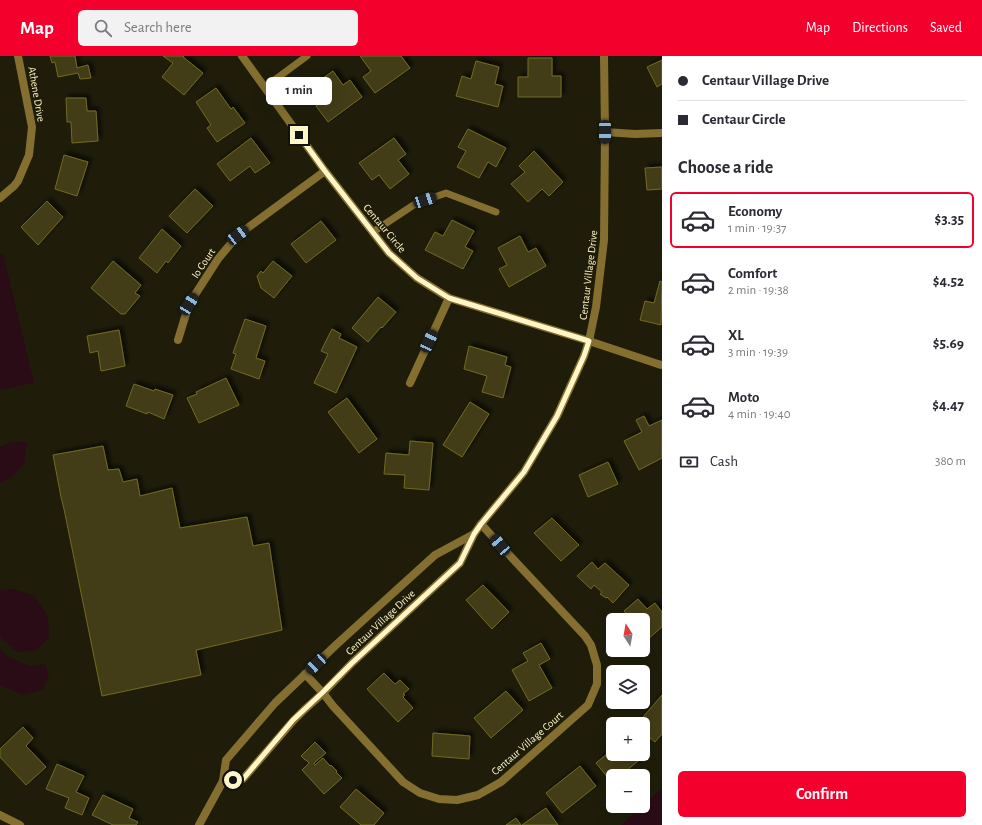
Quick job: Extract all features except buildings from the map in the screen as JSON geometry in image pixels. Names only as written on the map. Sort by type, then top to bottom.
[{"type":"street","name":"Athene Drive","points":[[0,198],[18,181],[29,155],[32,127],[18,56]]},
{"type":"street","name":"Centaur Circle","points":[[242,56],[325,171],[389,253],[417,278],[449,298],[662,365]]},
{"type":"street","name":"Centaur Village Drive","points":[[223,781],[243,779],[293,720],[460,563],[474,534],[524,472],[554,421],[584,356],[589,341],[596,307],[604,240],[604,56]]},
{"type":"street","points":[[605,132],[635,134],[662,133]]},
{"type":"street","name":"Io Court","points":[[178,340],[189,304],[218,258],[238,235],[325,171]]},
{"type":"street","points":[[410,383],[449,298]]},
{"type":"street","name":"Centaur Village Court","points":[[305,674],[403,782],[420,793],[439,799],[457,800],[478,796],[501,782],[588,705],[597,684],[597,665],[591,645],[585,636],[481,524]]},
{"type":"street","name":"Centaur Village Drive","points":[[199,825],[223,781],[226,760],[275,703],[435,555],[474,534]]},
{"type":"street","points":[[0,815],[20,825]]},
{"type":"lane","points":[[265,87],[307,56]]},
{"type":"lane","points":[[373,232],[415,204],[446,193],[496,212]]},
{"type":"shaded area","points":[[3,253],[34,383],[0,390],[0,254]]},
{"type":"shaded area","points":[[12,442],[27,442],[24,464],[12,477],[0,483],[0,447]]},
{"type":"shaded area","points":[[15,589],[34,596],[48,616],[49,637],[37,650],[17,652],[0,637],[0,590]]},
{"type":"shaded area","points":[[0,649],[9,657],[30,666],[45,664],[49,676],[43,690],[22,695],[0,685]]},
{"type":"shaded area","points":[[662,788],[662,825],[621,825],[634,813],[650,813],[650,799]]},
{"type":"route","points":[[233,780],[243,779],[293,720],[460,563],[474,534],[524,472],[557,416],[584,356],[589,341],[449,298],[417,278],[389,253],[299,135]]}]
